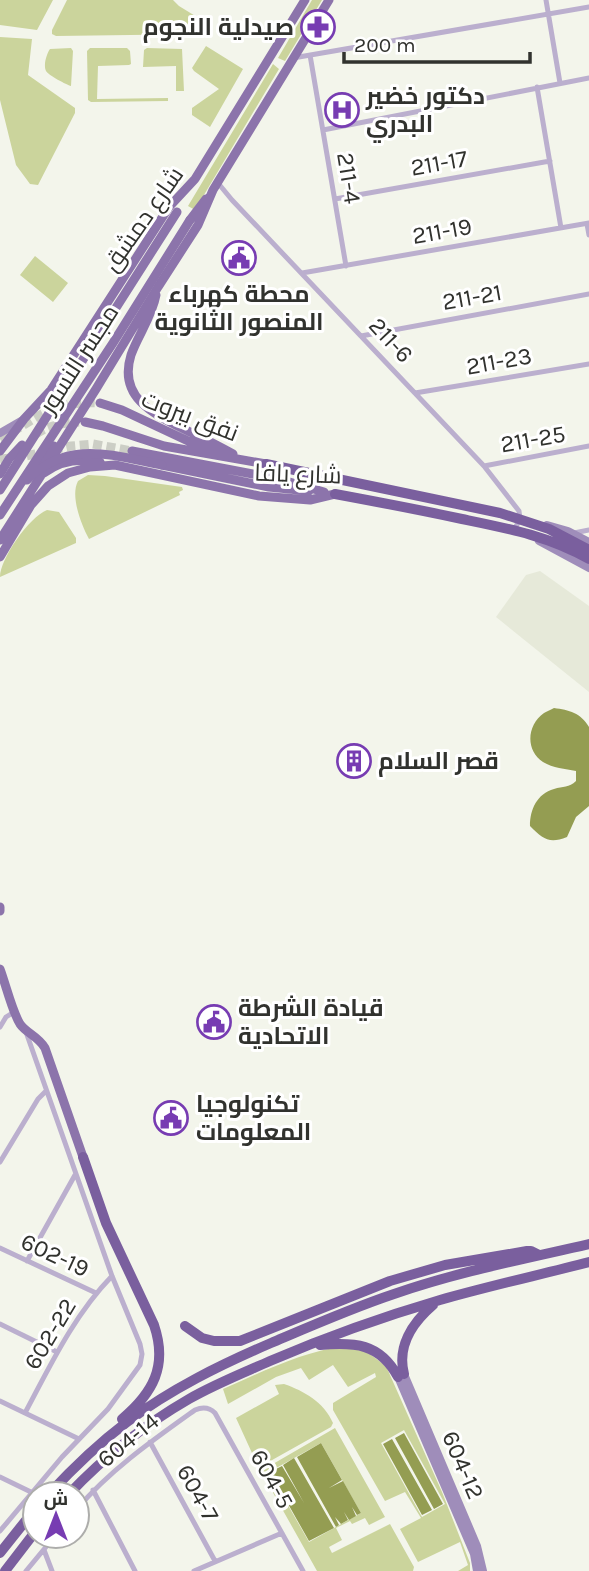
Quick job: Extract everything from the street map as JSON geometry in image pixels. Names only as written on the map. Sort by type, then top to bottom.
[{"type":"highway","name":"شارع يافا","points":[[266,464],[523,520],[549,529],[589,550]]},
{"type":"highway","name":"شارع يافا","points":[[335,494],[514,530],[560,544],[589,559]]},
{"type":"highway","points":[[83,1157],[101,1210],[154,1325],[159,1347],[158,1370],[149,1391],[140,1403],[116,1424],[108,1437]]},
{"type":"highway","points":[[63,1480],[91,1451],[148,1407],[216,1367],[341,1313],[395,1293],[589,1244]]},
{"type":"highway","points":[[185,1326],[202,1338],[240,1341],[378,1286],[445,1265],[527,1251],[540,1255]]},
{"type":"highway","points":[[82,1480],[153,1421],[222,1381],[362,1325],[442,1300],[589,1262]]},
{"type":"highway","points":[[401,1376],[401,1357],[410,1332],[423,1314],[442,1300]]},
{"type":"highway","points":[[305,1346],[343,1343],[360,1345],[384,1357],[401,1376]]},
{"type":"highway","points":[[0,1553],[21,1527]]},
{"type":"highway","points":[[5,1571],[21,1550]]},
{"type":"main road","name":"شارع دمشق","points":[[0,451],[24,419],[51,390],[169,207],[195,179],[305,0]]},
{"type":"main road","name":"شارع دمشق","points":[[71,427],[198,225],[216,186],[329,0]]},
{"type":"main road","name":"مجسر النسور","points":[[0,490],[177,212],[195,179]]},
{"type":"main road","name":"مجسر النسور","points":[[0,515],[190,220],[216,186]]},
{"type":"main road","points":[[158,286],[152,312],[131,356],[129,367],[132,389],[145,408],[233,454]]},
{"type":"main road","name":"نفق بيروت","points":[[100,403],[122,410],[188,441],[266,464]]},
{"type":"main road","points":[[0,433],[24,419]]},
{"type":"main road","name":"شارع يافا","points":[[85,422],[164,446],[266,464]]},
{"type":"main road","points":[[0,540],[71,427]]},
{"type":"main road","points":[[0,521],[43,458],[71,427]]},
{"type":"main road","points":[[0,474],[22,444]]},
{"type":"main road","name":"نفق بيروت","points":[[132,451],[279,479],[324,492]]},
{"type":"main road","points":[[13,494],[45,465],[65,456],[97,453],[269,487],[335,494]]},
{"type":"main road","points":[[40,476],[57,465],[74,460],[116,465]]},
{"type":"main road","name":"شارع يافا","points":[[0,557],[31,505],[48,485],[79,469],[116,465],[259,496],[310,500],[335,494]]},
{"type":"main road","points":[[523,520],[562,529],[589,542]]},
{"type":"main road","points":[[514,530],[589,568]]},
{"type":"main road","points":[[0,969],[19,1022],[46,1048],[83,1157]]},
{"type":"main road","name":"604-12","points":[[401,1376],[474,1554],[477,1571]]},
{"type":"main road","name":"604-12","points":[[401,1376],[477,1546],[483,1571]]},
{"type":"street","points":[[546,0],[560,83]]},
{"type":"street","points":[[293,58],[589,7]]},
{"type":"street","name":"211-4","points":[[310,55],[346,266]]},
{"type":"street","points":[[323,130],[588,78],[589,87]]},
{"type":"street","points":[[537,88],[561,228]]},
{"type":"street","name":"211-17","points":[[335,199],[550,161]]},
{"type":"street","name":"211-6","points":[[216,186],[484,466],[517,505],[523,520]]},
{"type":"street","points":[[588,224],[589,235]]},
{"type":"street","name":"211-19","points":[[302,273],[588,224]]},
{"type":"street","name":"211-21","points":[[361,336],[589,294]]},
{"type":"street","name":"211-23","points":[[415,393],[589,364]]},
{"type":"street","name":"211-25","points":[[484,466],[589,446]]},
{"type":"street","points":[[514,530],[523,520]]},
{"type":"street","points":[[574,533],[589,530]]},
{"type":"street","points":[[0,1027],[6,1017],[15,1011]]},
{"type":"street","points":[[25,1030],[111,1276],[140,1344],[141,1360],[108,1409],[43,1480]]},
{"type":"street","points":[[0,1162],[37,1099],[46,1091]]},
{"type":"street","points":[[27,1261],[75,1174]]},
{"type":"street","name":"602-19","points":[[0,1248],[96,1293]]},
{"type":"street","name":"602-22","points":[[24,1413],[57,1352],[96,1293],[111,1276]]},
{"type":"street","points":[[0,1324],[57,1352]]},
{"type":"street","points":[[0,1401],[79,1439]]},
{"type":"street","name":"604-14","points":[[91,1492],[150,1442],[195,1410],[207,1408]]},
{"type":"street","name":"604-5","points":[[207,1408],[215,1413],[303,1571]]},
{"type":"street","name":"604-7","points":[[150,1442],[215,1561]]},
{"type":"street","points":[[0,1477],[21,1487]]},
{"type":"street","points":[[93,1490],[135,1571]]},
{"type":"street","points":[[0,1531],[21,1507]]},
{"type":"street","points":[[194,1571],[282,1533]]},
{"type":"street","points":[[26,1571],[44,1550],[52,1571]]},
{"type":"shaded area","points":[[0,0],[53,0],[37,30],[0,25]]},
{"type":"shaded area","points":[[67,0],[173,0],[210,25],[210,30],[205,34],[56,36],[52,34],[52,30]]},
{"type":"shaded area","points":[[312,0],[322,0],[285,61],[278,58]]},
{"type":"shaded area","points":[[0,37],[32,39],[28,75],[75,108],[75,113],[38,185],[30,184],[16,165],[0,100]]},
{"type":"shaded area","points":[[206,46],[243,69],[210,127],[192,115],[192,108],[219,89],[192,68]]},
{"type":"shaded area","points":[[71,48],[71,86],[50,75],[45,66],[50,49]]},
{"type":"shaded area","points":[[90,48],[127,48],[130,51],[129,65],[98,66],[97,99],[168,98],[168,101],[88,100],[87,51]]},
{"type":"shaded area","points":[[182,49],[184,91],[176,91],[176,66],[143,67],[144,50]]},
{"type":"shaded area","points":[[273,64],[279,69],[195,210],[188,206]]},
{"type":"shaded area","points":[[35,256],[68,283],[53,302],[20,275]]},
{"type":"shaded area","points":[[88,475],[182,487],[183,490],[179,492],[180,495],[89,539],[80,518],[75,494],[78,481]]},
{"type":"shaded area","points":[[47,510],[59,512],[76,538],[76,543],[0,577],[5,560],[17,539],[32,521]]},
{"type":"shaded area","points":[[540,571],[589,606],[589,692],[496,617],[526,575]]},
{"type":"shaded area","points":[[554,708],[574,713],[589,727],[589,806],[576,817],[567,837],[551,840],[530,826],[533,808],[543,794],[576,781],[576,771],[543,762],[533,751],[530,738],[534,724],[544,713]]},
{"type":"shaded area","points":[[346,1346],[367,1352],[386,1366],[442,1492],[470,1563],[470,1571],[458,1571],[468,1565],[460,1542],[418,1562],[400,1529],[421,1518],[405,1492],[385,1501],[333,1410],[333,1403],[376,1377],[375,1373],[348,1387],[333,1365],[309,1380],[301,1368],[276,1377],[228,1404],[223,1389],[283,1363]],"holes":[[[404,1430],[445,1504],[422,1517],[381,1443]]]},
{"type":"shaded area","points":[[284,1384],[313,1398],[333,1423],[331,1427],[265,1464],[266,1468],[335,1428],[385,1517],[369,1525],[365,1518],[336,1528],[342,1540],[329,1547],[332,1553],[390,1524],[414,1567],[413,1571],[317,1571],[258,1466],[236,1418],[279,1394],[275,1385]],"holes":[[[321,1443],[361,1513],[309,1542],[269,1472]]]},
{"type":"shaded area","points":[[404,1433],[443,1504],[434,1509],[395,1438]]},
{"type":"shaded area","points":[[392,1439],[432,1510],[422,1515],[383,1444]]},
{"type":"shaded area","points":[[321,1443],[342,1480],[329,1488],[343,1481],[361,1513],[357,1515],[352,1507],[356,1516],[349,1520],[344,1512],[348,1520],[341,1524],[335,1517],[339,1525],[336,1527],[297,1457]]},
{"type":"shaded area","points":[[294,1458],[334,1528],[309,1541],[270,1472],[282,1466],[304,1503],[283,1465]]},
{"type":"tunnel","points":[[0,439],[56,408],[100,403]]},
{"type":"tunnel","points":[[36,434],[46,428],[79,422]]},
{"type":"tunnel","points":[[0,459],[93,444],[132,451]]},
{"type":"place","name":"صيدلية النجوم","points":[[318,27]]},
{"type":"place","name":"دكتور خضير البدري","points":[[342,110]]},
{"type":"place","name":"محطة كهرباء المنصور الثانوية","points":[[239,258]]},
{"type":"place","name":"قصر السلام","points":[[354,761]]},
{"type":"place","name":"قيادة الشرطة الاتحادية","points":[[214,1022]]},
{"type":"place","name":"تكنولوجيا المعلومات","points":[[171,1118]]}]
